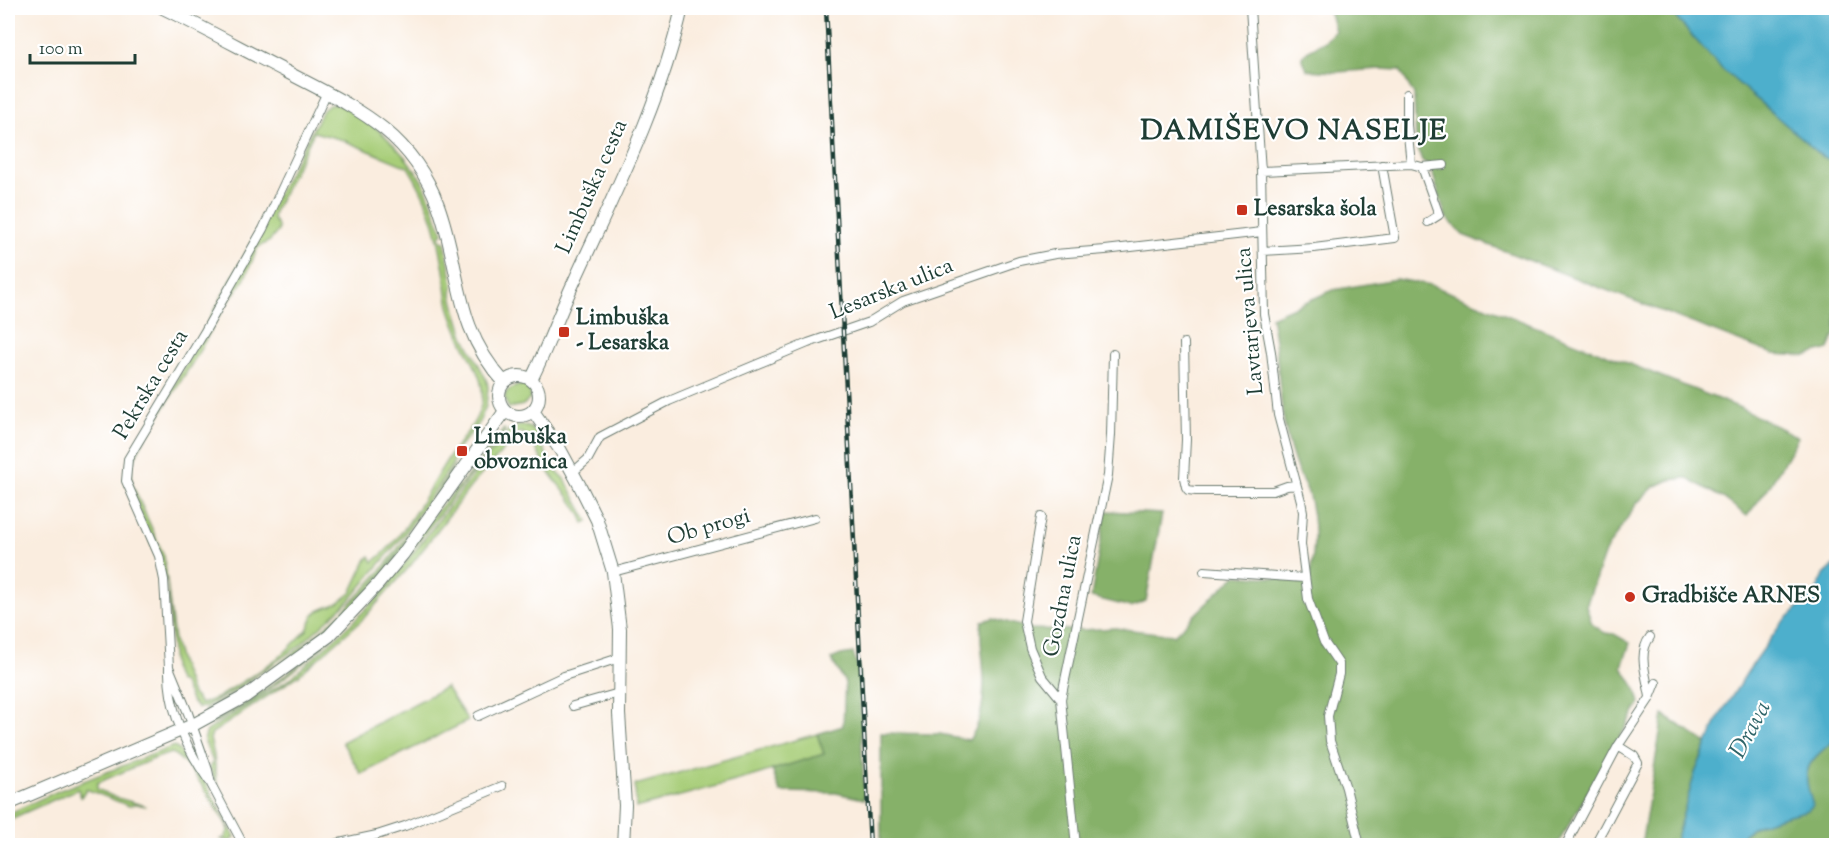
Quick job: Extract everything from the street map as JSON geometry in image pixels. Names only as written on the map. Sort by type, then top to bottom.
[{"type":"main road","points":[[164,8],[327,92],[366,115],[402,145],[420,171],[438,204],[464,311],[475,342],[504,382]]},
{"type":"main road","name":"Limbuška cesta","points":[[531,380],[638,142],[672,48],[682,8]]},
{"type":"main road","points":[[520,376],[531,380],[539,395],[533,411],[528,415],[516,417],[505,411],[498,397],[504,382],[520,376]]},
{"type":"main road","points":[[8,804],[187,728],[246,696],[329,636],[403,554],[505,411]]},
{"type":"main road","points":[[533,411],[561,451],[597,520],[613,572],[619,618],[619,693],[624,786],[623,846]]},
{"type":"street","name":"Lavtarjeva ulica","points":[[1250,8],[1261,171],[1264,314],[1271,352],[1272,381],[1302,512],[1301,544],[1308,599],[1324,642],[1339,664],[1339,674],[1328,716],[1330,741],[1346,788],[1360,846]]},
{"type":"street","name":"Pekrska cesta","points":[[244,846],[211,784],[208,770],[187,728],[169,667],[164,580],[159,556],[126,481],[128,459],[263,229],[327,92]]},
{"type":"street","points":[[1407,94],[1411,164]]},
{"type":"street","points":[[1261,171],[1411,164],[1422,168],[1444,165]]},
{"type":"street","points":[[1263,251],[1314,248],[1395,238],[1382,165]]},
{"type":"street","points":[[1422,168],[1439,215],[1428,222]]},
{"type":"street","name":"Lesarska ulica","points":[[572,473],[588,459],[600,437],[669,401],[808,343],[863,324],[903,301],[996,268],[1047,255],[1262,232]]},
{"type":"street","points":[[1184,343],[1185,487],[1196,491],[1273,491],[1296,485]]},
{"type":"street","name":"Gozdna ulica","points":[[1076,846],[1061,699],[1108,475],[1113,354]]},
{"type":"street","points":[[1041,517],[1024,621],[1030,648],[1042,676],[1061,699]]},
{"type":"street","name":"Ob progi","points":[[613,572],[815,518]]},
{"type":"street","points":[[1204,571],[1304,578]]},
{"type":"street","points":[[1650,637],[1643,651],[1650,698]]},
{"type":"street","points":[[478,716],[564,676],[619,658]]},
{"type":"street","points":[[1565,846],[1618,746],[1650,698],[1656,683]]},
{"type":"street","points":[[573,706],[619,693]]},
{"type":"street","points":[[187,728],[185,743],[211,784]]},
{"type":"street","points":[[1593,846],[1638,763],[1634,756],[1618,746]]},
{"type":"street","points":[[325,846],[377,835],[405,826],[502,786]]},
{"type":"green space","points":[[1325,8],[1667,8],[1722,69],[1822,155],[1836,163],[1836,333],[1829,349],[1805,356],[1773,354],[1463,235],[1446,217],[1430,165],[1422,161],[1416,143],[1414,95],[1400,70],[1337,72],[1307,70],[1302,57],[1307,51],[1324,42],[1335,31],[1330,13]]},
{"type":"green space","points":[[337,104],[374,126],[406,158],[422,181],[443,233],[440,236],[441,241],[445,242],[453,285],[452,295],[464,336],[487,381],[486,406],[478,425],[457,450],[452,465],[404,535],[350,600],[299,646],[235,690],[205,707],[198,708],[192,702],[183,683],[178,681],[173,668],[167,584],[130,487],[129,464],[323,110],[329,105]],"holes":[[[314,132],[343,140],[408,167],[426,201],[438,239],[450,310],[481,383],[480,408],[471,427],[453,451],[407,525],[385,552],[373,562],[370,556],[367,559],[351,593],[338,603],[318,611],[313,616],[307,630],[283,654],[217,698],[201,704],[192,694],[179,659],[174,640],[164,556],[132,484],[131,466],[144,440],[224,307],[244,280],[258,247],[270,241],[278,231],[278,226],[273,219],[274,212]]]},
{"type":"green space","points":[[1396,279],[1431,285],[1738,407],[1798,437],[1771,484],[1747,516],[1723,498],[1687,478],[1669,480],[1654,487],[1637,503],[1605,552],[1586,606],[1592,624],[1605,633],[1614,634],[1630,643],[1622,667],[1636,689],[1640,703],[1557,845],[881,845],[881,733],[940,734],[969,740],[981,713],[984,682],[982,621],[993,618],[1031,629],[1115,628],[1174,635],[1236,575],[1309,580],[1314,547],[1313,515],[1308,493],[1296,467],[1285,427],[1271,317],[1333,290]]},
{"type":"green space","points":[[526,383],[530,390],[530,399],[523,405],[509,408],[505,397],[508,390]]},
{"type":"green space","points":[[521,425],[531,428],[537,434],[552,467],[565,480],[588,521],[584,523],[568,496],[548,471],[530,440],[526,435],[519,433],[471,486],[411,565],[363,619],[298,676],[212,733],[210,739],[217,785],[225,800],[223,802],[210,768],[213,762],[204,740],[207,731],[290,679],[355,620],[386,588],[509,430]]},
{"type":"green space","points":[[504,429],[505,431],[403,561],[319,649],[292,672],[255,699],[213,724],[211,723],[291,671],[316,650],[471,472]]},
{"type":"green space","points":[[456,464],[443,488],[401,550],[371,587],[338,621],[290,660],[255,684],[205,713],[206,710],[284,661],[353,601],[374,579],[401,544]]},
{"type":"green space","points":[[1106,511],[1162,514],[1146,601],[1131,607],[1091,597]]},
{"type":"green space","points":[[853,653],[859,670],[864,799],[836,793],[780,792],[772,770],[824,754],[817,734],[843,726],[845,682],[831,659]]},
{"type":"green space","points":[[446,687],[468,721],[361,774],[342,742]]},
{"type":"green space","points":[[1663,715],[1707,743],[1695,773],[1674,845],[1641,846]]},
{"type":"green space","points":[[817,734],[824,754],[636,808],[635,785]]},
{"type":"green space","points":[[1836,739],[1836,845],[1738,846],[1741,838],[1756,826],[1808,810],[1808,769],[1817,756]]},
{"type":"green space","points":[[174,746],[204,780],[235,837],[232,840],[220,839],[225,838],[229,829],[195,775],[187,765],[171,753],[97,783],[97,789],[114,797],[146,806],[136,804],[129,806],[86,789],[81,797],[78,789],[8,820],[8,814],[58,791]]},
{"type":"water","points":[[1667,8],[1836,8],[1836,163],[1822,156],[1722,69]]},
{"type":"water","name":"Drava","points":[[1836,564],[1836,739],[1818,754],[1809,767],[1807,782],[1813,805],[1808,810],[1756,826],[1741,837],[1738,845],[1674,845],[1695,773],[1717,720],[1781,624],[1816,591],[1824,575]]},
{"type":"railway","points":[[826,8],[870,846]]},
{"type":"place","name":"Lesarska šola","points":[[1242,210]]},
{"type":"place","name":"Limbuška - Lesarska","points":[[564,332]]},
{"type":"place","name":"Limbuška obvoznica","points":[[462,451]]},
{"type":"place","name":"Gradbišče ARNES","points":[[1630,597]]},
{"type":"district","name":"DAMIŠEVO NASELJE","points":[[1294,132]]}]
